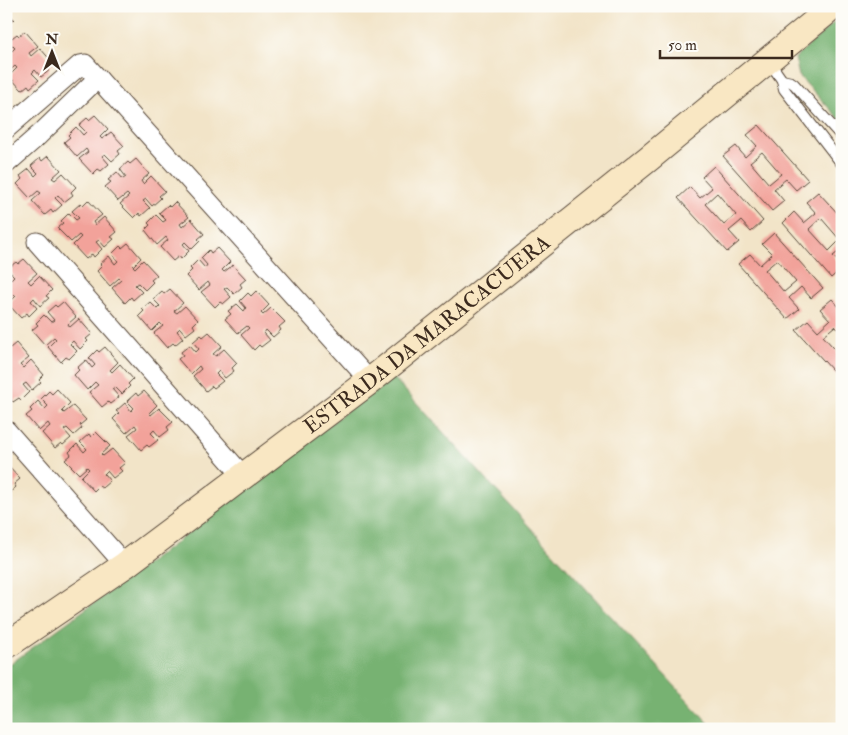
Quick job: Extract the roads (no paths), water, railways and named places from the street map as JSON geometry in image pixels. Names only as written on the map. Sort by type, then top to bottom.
[{"type":"street","name":"ESTRADA DA MARACACUERA","points":[[6,646],[125,564],[370,381],[633,171],[775,70],[834,6]]},
{"type":"street","points":[[6,129],[80,65],[85,64],[370,381]]},
{"type":"street","points":[[6,164],[98,78]]},
{"type":"street","points":[[37,242],[243,476]]},
{"type":"street","points":[[6,430],[125,564]]},
{"type":"lane","points":[[775,70],[794,84],[842,137]]},
{"type":"lane","points":[[775,70],[784,89],[842,164]]}]
